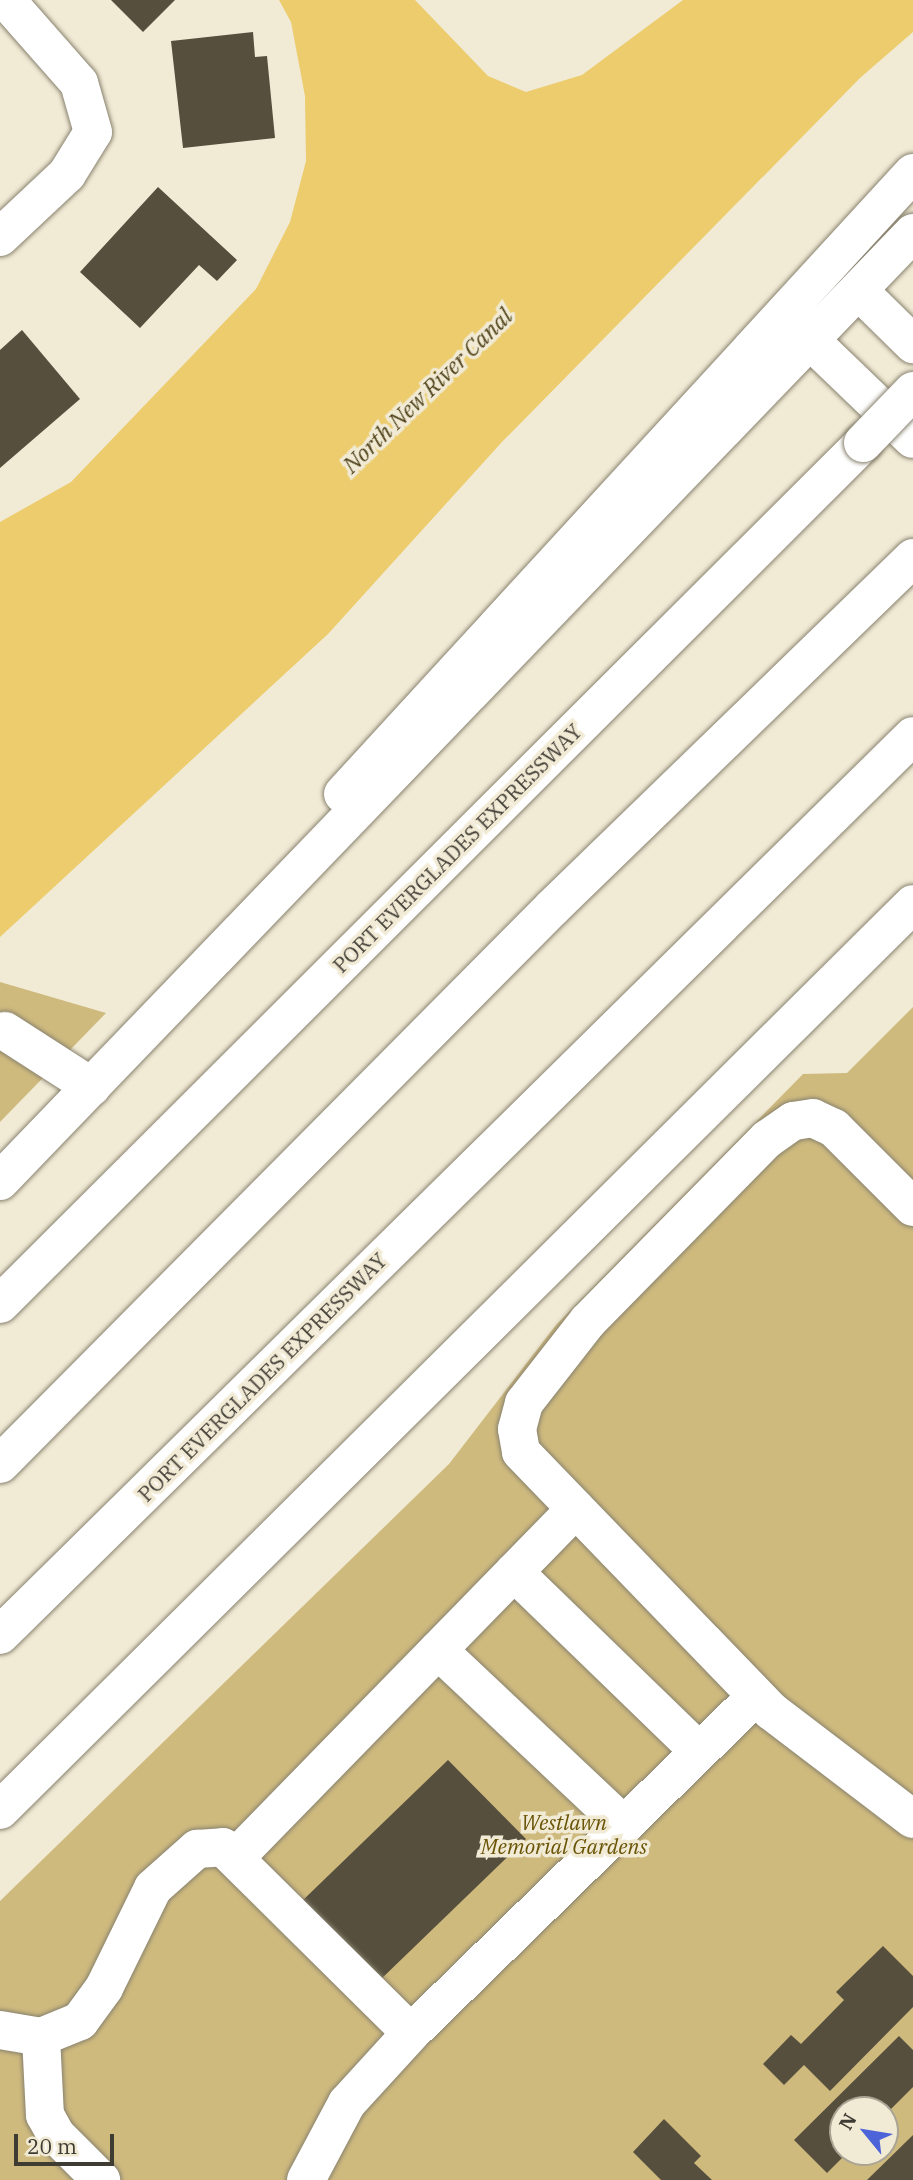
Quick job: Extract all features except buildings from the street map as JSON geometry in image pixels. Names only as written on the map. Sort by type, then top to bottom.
[{"type":"main road","points":[[0,237],[67,174],[93,132],[79,83],[6,0]]},
{"type":"main road","points":[[157,1020],[378,751],[913,173]]},
{"type":"main road","points":[[0,1181],[913,233]]},
{"type":"main road","points":[[859,291],[913,344]]},
{"type":"main road","points":[[811,341],[913,439]]},
{"type":"main road","name":"PORT EVERGLADES EXPRESSWAY","points":[[0,1304],[913,391]]},
{"type":"main road","points":[[0,1464],[552,908],[913,558]]},
{"type":"main road","name":"PORT EVERGLADES EXPRESSWAY","points":[[0,1635],[913,736]]},
{"type":"main road","points":[[0,1810],[913,904]]},
{"type":"main road","points":[[5,1031],[92,1087]]},
{"type":"main road","points":[[913,1207],[834,1128],[813,1118],[793,1121],[767,1139],[587,1321],[524,1403],[517,1429],[521,1452],[756,1696],[913,1819]]},
{"type":"main road","points":[[235,1858],[576,1509]]},
{"type":"main road","points":[[514,1572],[699,1751]]},
{"type":"main road","points":[[438,1650],[624,1825]]},
{"type":"main road","points":[[306,2180],[347,2103],[411,2033],[756,1696]]},
{"type":"main road","points":[[0,2030],[41,2037],[80,2021],[104,1988],[153,1888],[197,1849],[223,1847],[411,2033]]},
{"type":"main road","points":[[41,2037],[45,2115],[57,2135],[101,2180]]},
{"type":"green space","points":[[0,982],[106,1013],[0,1122]]},
{"type":"green space","name":"Westlawn Memorial Gardens","points":[[913,1007],[913,2180],[0,2180],[0,1901],[449,1464],[556,1325],[803,1074],[847,1073]]},
{"type":"water","name":"North New River Canal","points":[[279,0],[415,0],[488,76],[526,92],[582,75],[683,0],[913,0],[913,32],[860,78],[501,443],[328,634],[0,937],[0,522],[71,482],[256,289],[290,222],[306,161],[305,96],[291,22]]}]
